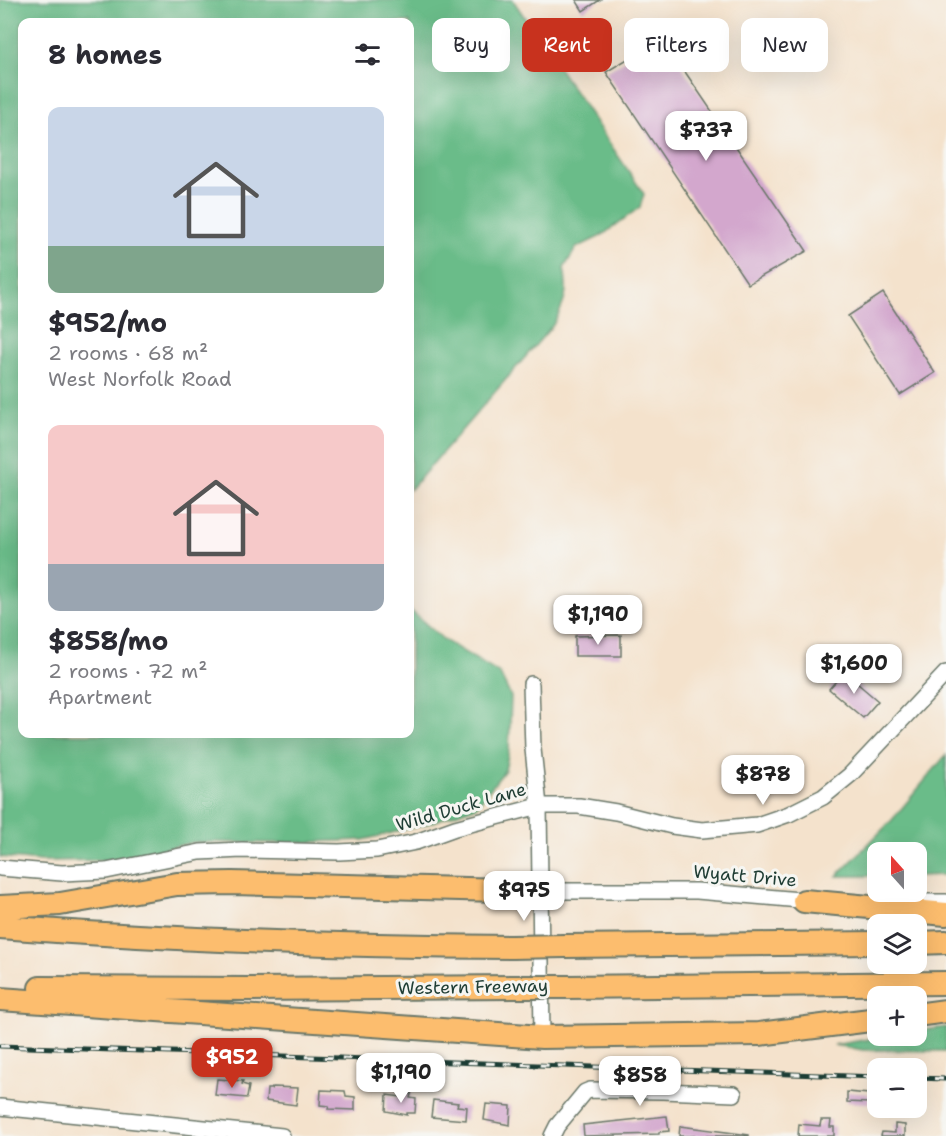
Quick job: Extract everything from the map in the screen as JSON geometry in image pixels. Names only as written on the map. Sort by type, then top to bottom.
[{"type":"highway","points":[[0,907],[60,904],[177,884],[221,883],[541,891]]},
{"type":"highway","points":[[804,901],[946,914]]},
{"type":"highway","points":[[0,927],[131,937],[244,942],[512,947],[867,943]]},
{"type":"highway","points":[[927,943],[946,942]]},
{"type":"highway","name":"Western Freeway","points":[[0,987],[250,989],[946,983]]},
{"type":"highway","points":[[0,999],[542,1037],[759,1034],[867,1020]]},
{"type":"highway","points":[[927,1014],[946,1011]]},
{"type":"street","name":"Wild Duck Lane","points":[[0,868],[62,873],[106,871],[200,852],[377,850],[416,842],[455,828],[539,806],[579,806],[616,812],[672,826],[702,830],[757,825],[789,814],[823,797],[850,775],[946,673]]},
{"type":"street","points":[[531,684],[533,749],[539,806],[542,1037]]},
{"type":"street","name":"Wyatt Drive","points":[[541,891],[697,891],[804,901],[946,902]]},
{"type":"street","points":[[552,1136],[557,1126],[585,1092],[590,1090],[663,1090],[734,1094]]},
{"type":"street","points":[[0,1107],[282,1136]]},
{"type":"green space","points":[[0,0],[513,0],[525,18],[522,18],[522,72],[562,72],[644,194],[640,207],[601,236],[576,248],[564,268],[565,298],[553,325],[414,485],[414,18],[18,18],[18,738],[414,738],[414,614],[444,640],[500,674],[511,697],[509,750],[505,770],[477,806],[424,825],[363,840],[281,843],[194,842],[116,860],[41,861],[0,857]]},
{"type":"green space","points":[[946,755],[946,875],[927,876],[927,842],[870,842],[892,820]]},
{"type":"green space","points":[[867,845],[867,876],[837,876]]},
{"type":"green space","points":[[946,1027],[946,1051],[863,1050],[834,1045],[867,1039],[867,1046],[927,1046],[927,1030]]},
{"type":"building","points":[[576,0],[600,0],[583,11]]},
{"type":"building","points":[[624,61],[624,72],[685,72],[807,251],[748,284],[606,72],[612,72],[612,68]]},
{"type":"building","points":[[883,293],[935,373],[900,395],[848,316]]},
{"type":"building","points":[[621,635],[621,656],[575,656],[575,636]]},
{"type":"building","points":[[844,672],[878,701],[863,718],[829,689]]},
{"type":"building","points":[[217,1079],[243,1081],[242,1084],[249,1086],[247,1098],[215,1095]]},
{"type":"building","points":[[273,1087],[298,1088],[296,1105],[266,1101],[267,1089]]},
{"type":"building","points":[[321,1090],[345,1091],[346,1096],[355,1097],[355,1110],[328,1109],[329,1106],[320,1105]]},
{"type":"building","points":[[401,1090],[412,1091],[410,1098],[416,1099],[415,1113],[407,1113],[407,1115],[386,1111],[387,1095],[401,1097]]},
{"type":"building","points":[[847,1092],[867,1094],[867,1103],[847,1102]]},
{"type":"building","points":[[433,1100],[458,1103],[457,1106],[467,1107],[466,1120],[431,1117]]},
{"type":"building","points":[[486,1104],[511,1106],[510,1125],[484,1120]]},
{"type":"building","points":[[667,1116],[669,1131],[659,1132],[659,1134],[584,1136],[583,1125]]},
{"type":"building","points":[[821,1120],[831,1120],[830,1127],[834,1127],[834,1136],[798,1136],[799,1124],[820,1126]]},
{"type":"building","points":[[895,1124],[905,1125],[905,1136],[881,1136],[882,1132],[895,1133]]},
{"type":"building","points":[[680,1126],[749,1135],[749,1136],[679,1136]]},
{"type":"railway","points":[[0,1046],[867,1077]]},
{"type":"railway","points":[[927,1078],[946,1079]]}]
